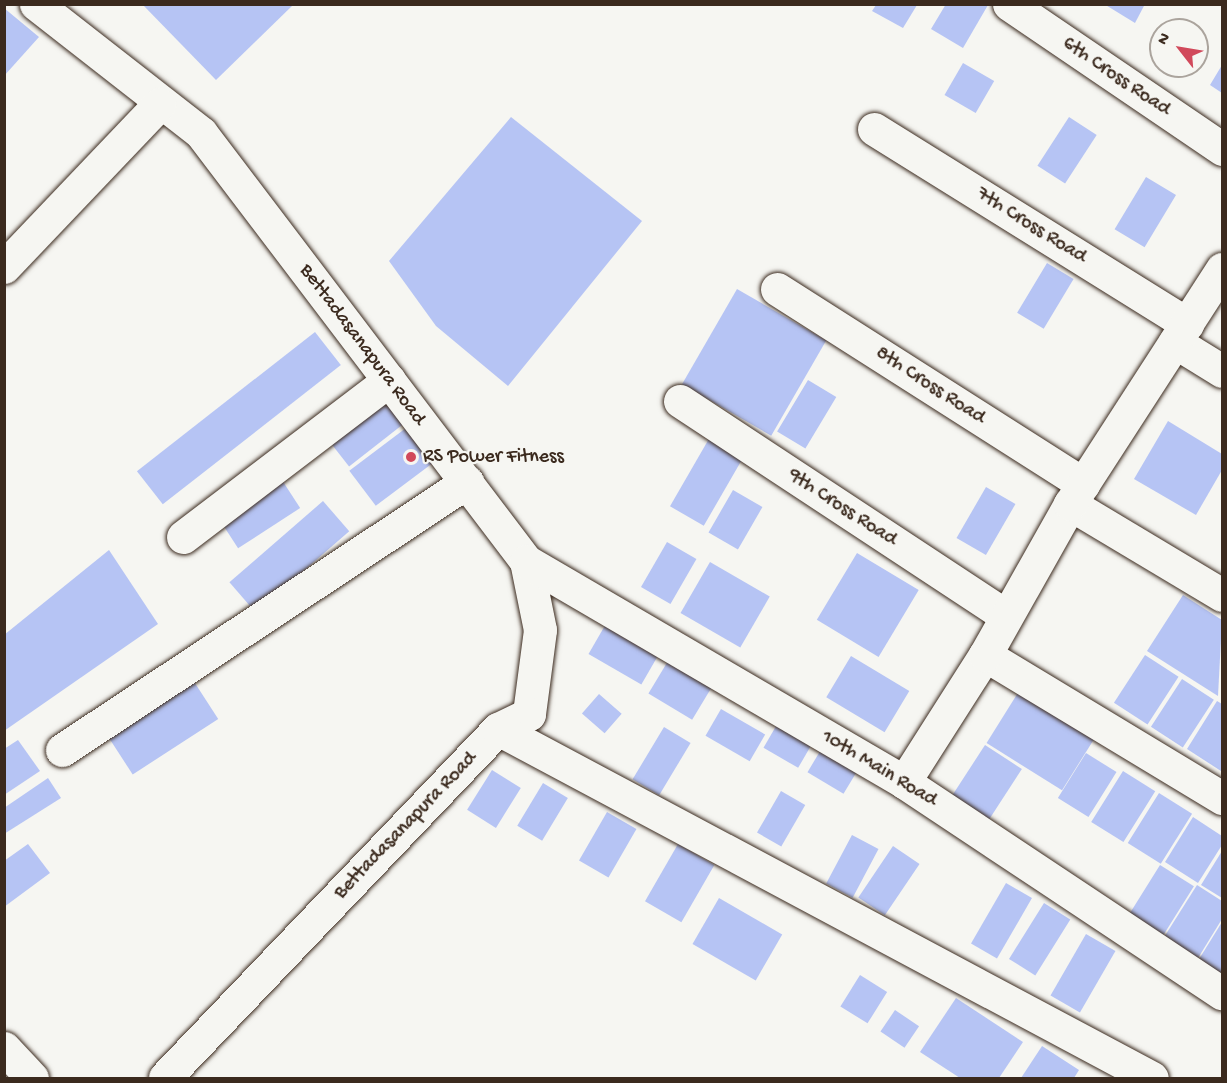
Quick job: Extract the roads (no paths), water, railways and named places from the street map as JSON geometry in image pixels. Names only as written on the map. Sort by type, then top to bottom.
[{"type":"street","name":"Bettadasanapura Road","points":[[36,4],[159,104],[201,134],[526,561],[540,630],[529,714],[498,729],[165,1078]]},
{"type":"street","name":"6th Cross Road","points":[[1009,4],[1222,149]]},
{"type":"street","points":[[4,267],[159,104]]},
{"type":"street","name":"7th Cross Road","points":[[874,129],[1181,333],[1222,371]]},
{"type":"street","points":[[904,782],[985,655],[1004,615],[1076,494],[1222,269]]},
{"type":"street","name":"8th Cross Road","points":[[777,289],[1222,595]]},
{"type":"street","points":[[183,537],[389,380]]},
{"type":"street","name":"9th Cross Road","points":[[680,401],[1004,615]]},
{"type":"street","points":[[62,750],[467,482]]},
{"type":"street","name":"10th Main Road","points":[[526,561],[904,782],[1222,993]]},
{"type":"street","points":[[985,655],[1222,798]]},
{"type":"street","points":[[498,729],[1133,1074]]},
{"type":"street","points":[[4,1048],[32,1078]]},
{"type":"place","name":"RS Power Fitness","points":[[411,457]]}]
